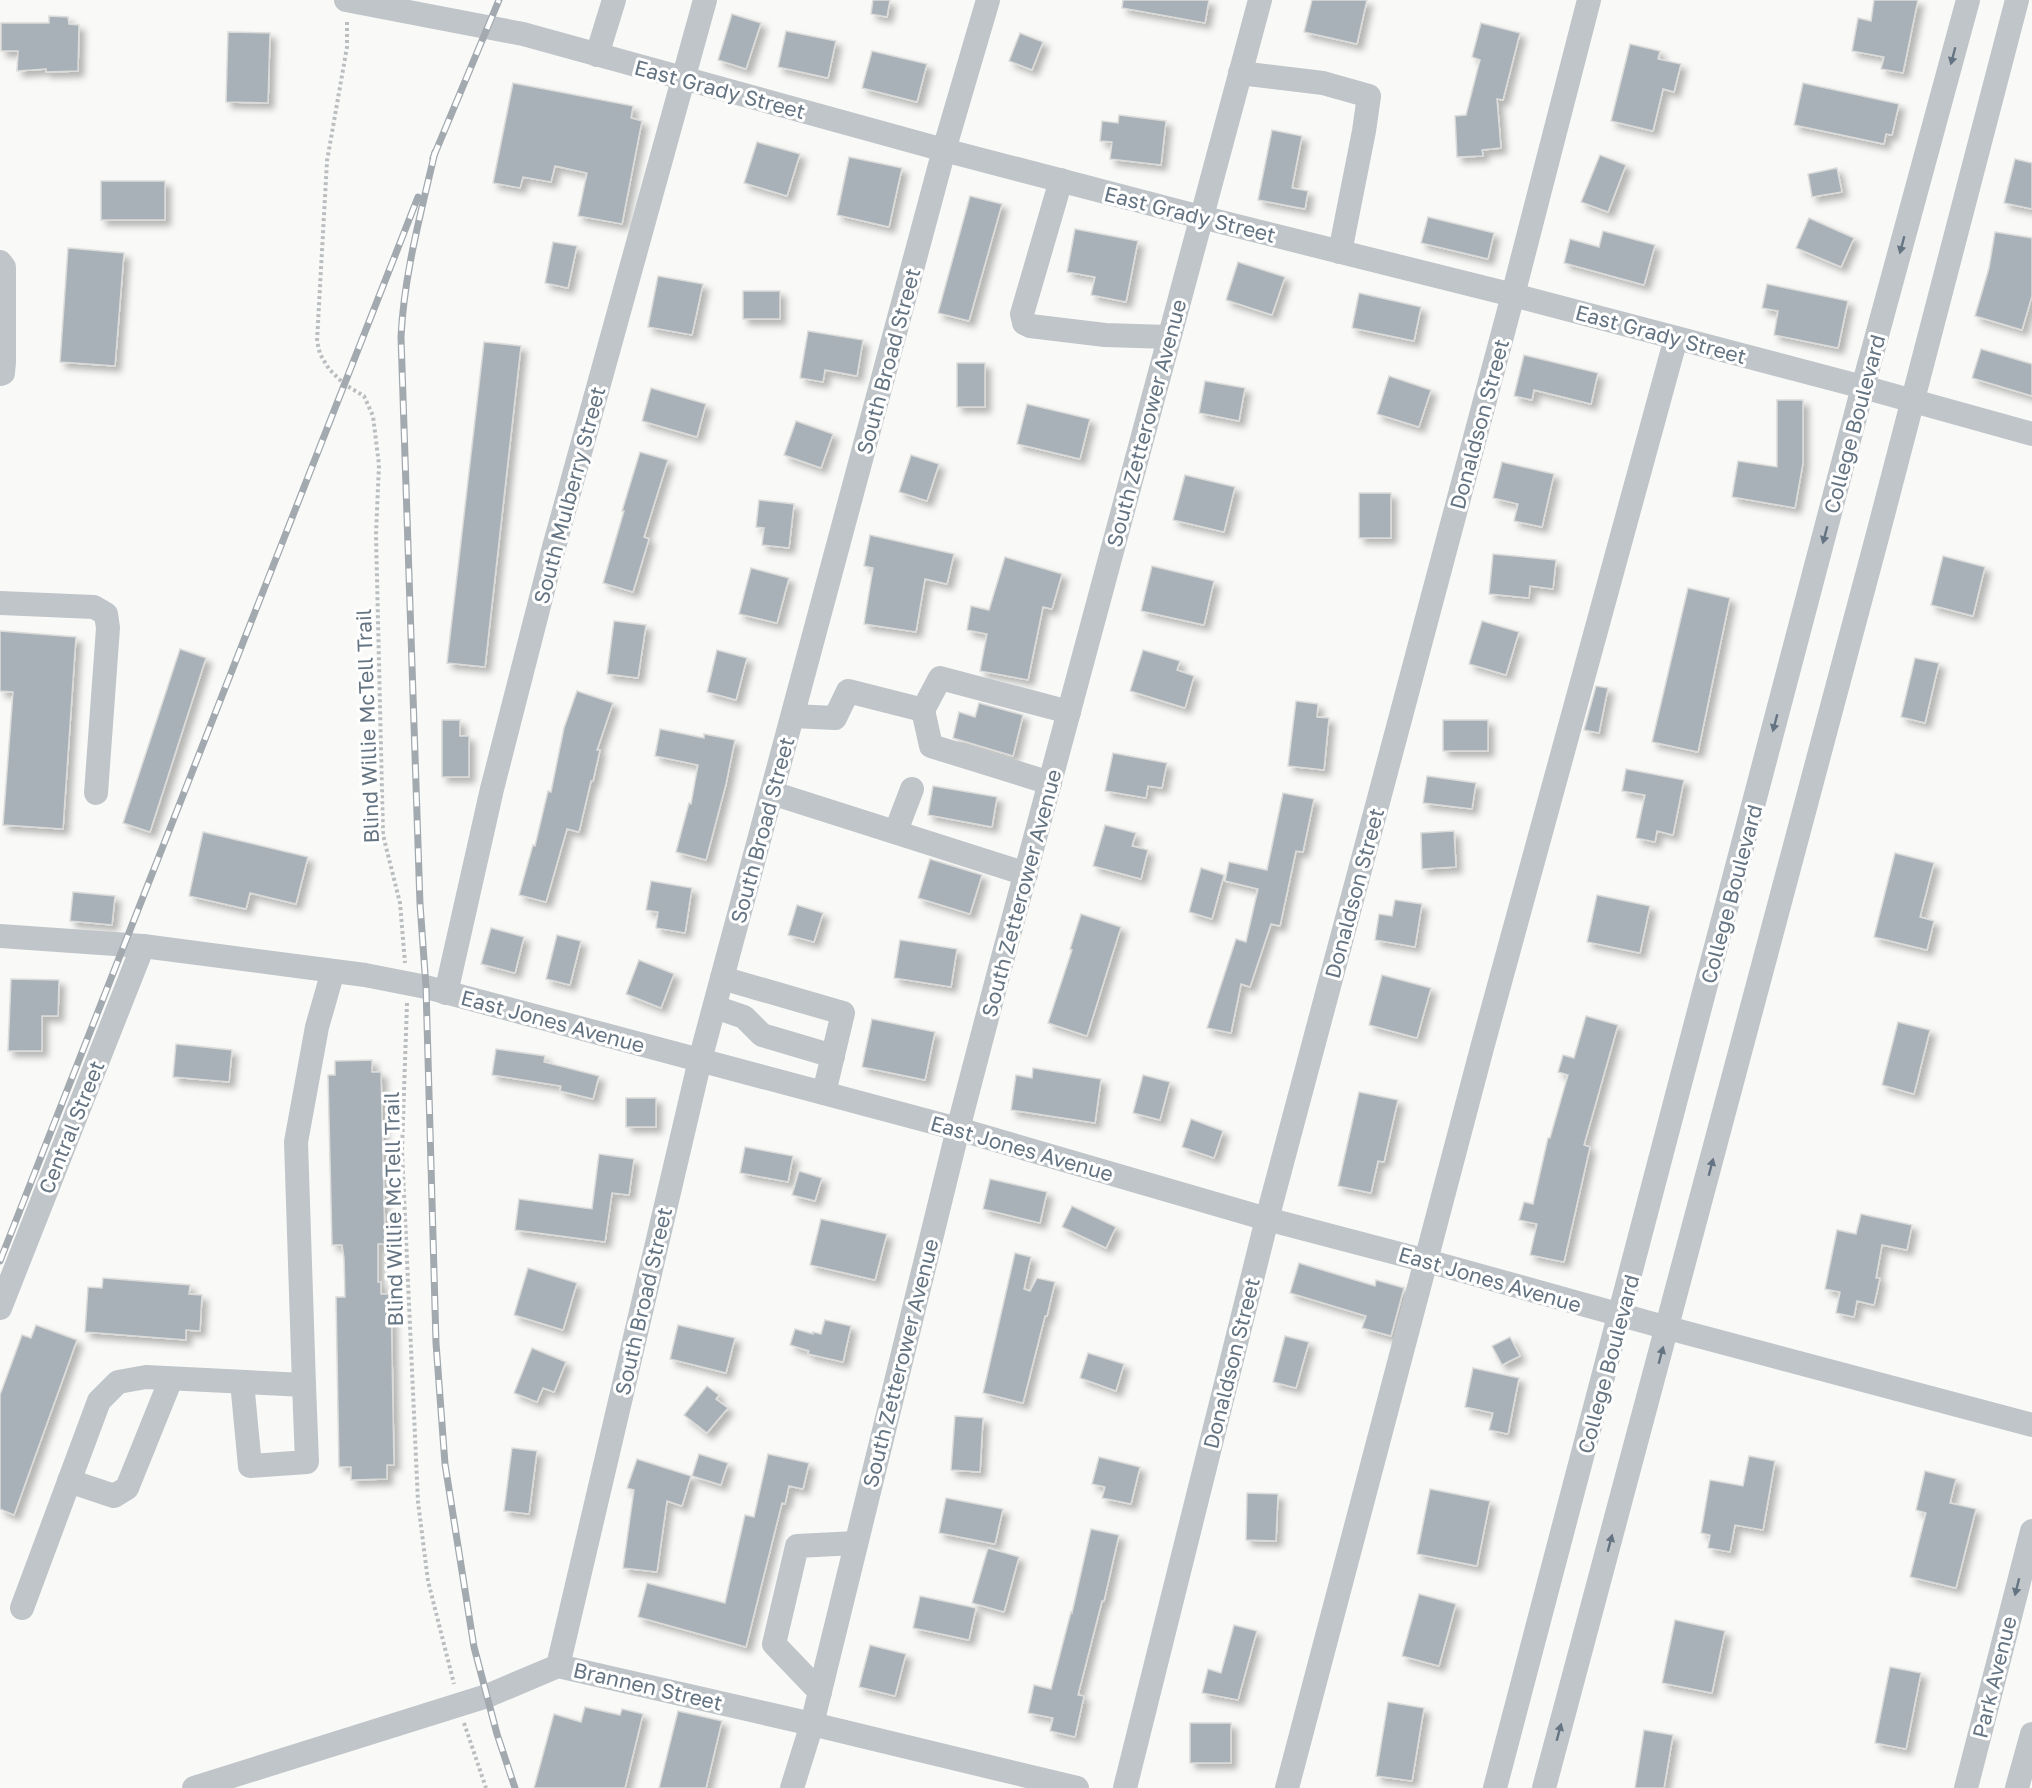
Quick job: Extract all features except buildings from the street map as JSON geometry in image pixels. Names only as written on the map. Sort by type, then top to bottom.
[{"type":"street","name":"East Grady Street","points":[[347,0],[523,34],[683,80],[944,150],[1513,295],[2032,434]]},
{"type":"street","points":[[597,55],[614,0]]},
{"type":"street","name":"South Mulberry Street","points":[[446,993],[492,789],[555,547],[705,0]]},
{"type":"street","name":"South Broad Street","points":[[558,1666],[700,1060],[944,150],[988,0]]},
{"type":"street","name":"South Zetterower Avenue","points":[[792,1788],[812,1724],[958,1129],[1260,0]]},
{"type":"street","name":"Donaldson Street","points":[[1125,1788],[1267,1219],[1513,295],[1589,0]]},
{"type":"street","name":"College Boulevard","points":[[1495,1788],[1863,387],[1968,0]]},
{"type":"street","points":[[1544,1788],[1913,402],[2017,0]]},
{"type":"street","points":[[1240,73],[1323,83],[1369,96],[1340,252]]},
{"type":"street","points":[[1061,180],[1022,314],[1024,323],[1030,326],[1105,335],[1169,337]]},
{"type":"street","points":[[0,262],[4,267],[4,362],[3,372],[0,375]]},
{"type":"street","points":[[1287,1788],[1571,716],[1676,338]]},
{"type":"street","points":[[0,603],[94,607],[106,614],[108,628],[96,793]]},
{"type":"street","points":[[1050,783],[931,746],[923,710],[940,678],[1069,712]]},
{"type":"street","points":[[793,716],[835,718],[848,691],[923,710]]},
{"type":"street","points":[[896,831],[912,789]]},
{"type":"street","points":[[772,793],[1026,874]]},
{"type":"street","name":"East Jones Avenue","points":[[0,936],[143,946],[407,983],[958,1129],[1267,1219],[2032,1425]]},
{"type":"street","name":"Central Street","points":[[0,1308],[143,946]]},
{"type":"street","points":[[242,1382],[250,1466],[307,1462],[296,1142],[317,1027],[333,971]]},
{"type":"street","points":[[722,978],[843,1013],[824,1093]]},
{"type":"street","points":[[715,1007],[744,1017],[762,1035],[833,1056]]},
{"type":"street","points":[[22,1608],[99,1401],[118,1382],[146,1377],[304,1385]]},
{"type":"street","points":[[69,1481],[114,1496],[127,1488],[171,1379]]},
{"type":"street","name":"Park Avenue","points":[[1966,1788],[2032,1531]]},
{"type":"street","points":[[820,1692],[774,1644],[797,1546],[856,1543]]},
{"type":"street","name":"Brannen Street","points":[[194,1788],[487,1696],[558,1666],[1077,1788]]},
{"type":"street","points":[[2017,1788],[2032,1734]]},
{"type":"path","name":"Blind Willie McTell Trail","points":[[347,0],[347,47],[327,161],[317,342],[320,354],[329,369],[344,384],[364,396],[373,416],[379,465],[376,534],[383,835],[400,903],[407,983],[402,1150],[418,1502],[429,1581],[459,1705],[486,1788]]},
{"type":"railway","points":[[433,158],[499,0]]},
{"type":"railway","points":[[435,152],[409,267],[401,337],[420,904],[426,987],[436,1343],[445,1464],[474,1647],[497,1734],[515,1788]]},
{"type":"railway","points":[[0,1261],[418,197]]}]
